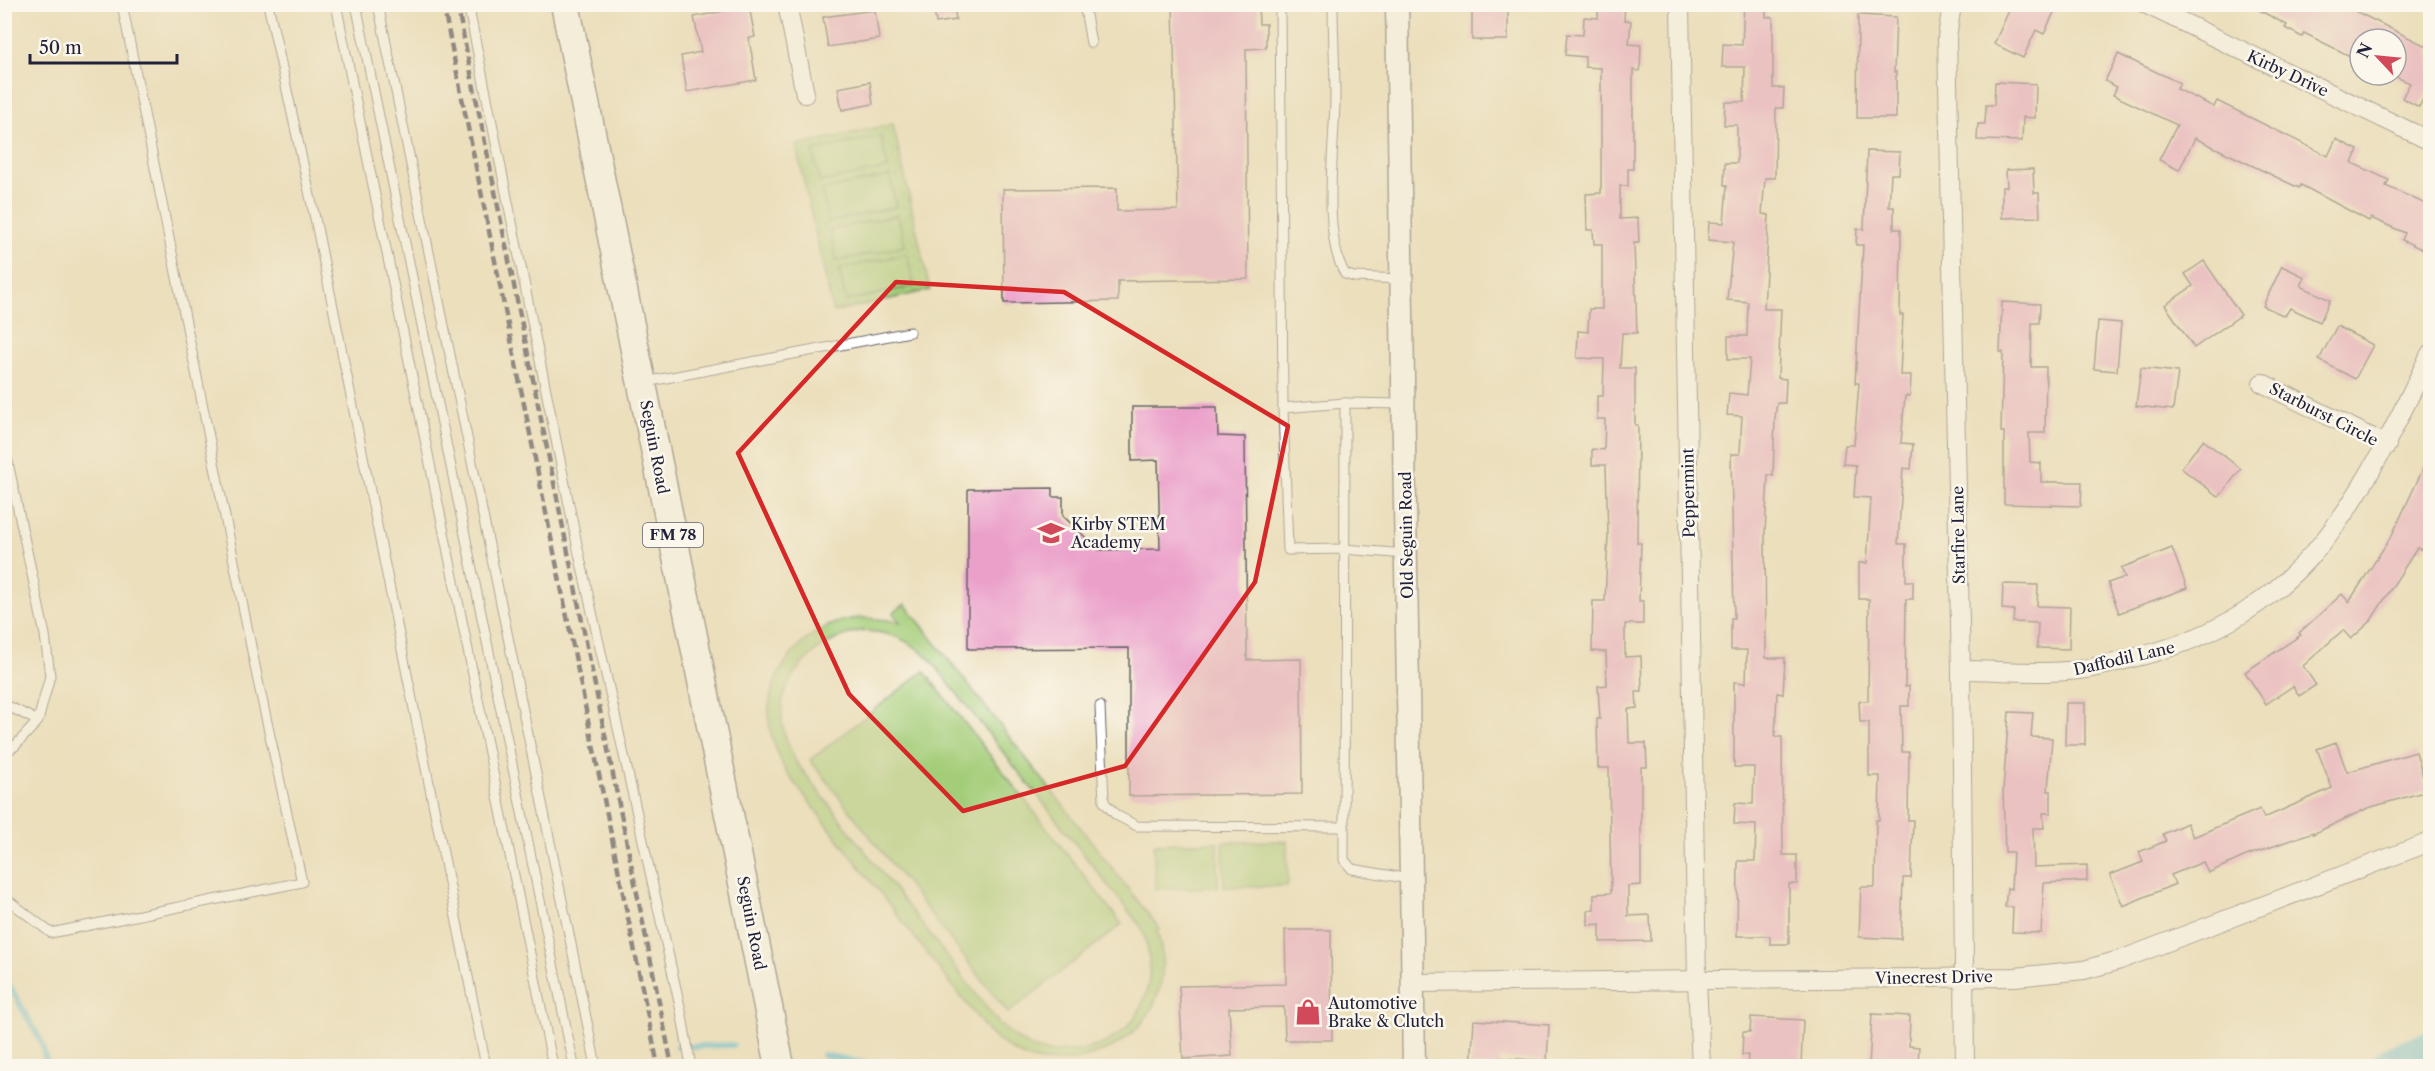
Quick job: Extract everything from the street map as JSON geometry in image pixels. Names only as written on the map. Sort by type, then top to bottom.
[{"type":"main road","name":"Seguin Road","points":[[565,4],[780,1066]]},
{"type":"street","points":[[787,4],[805,94]]},
{"type":"street","name":"Peppermint","points":[[1680,4],[1697,981],[1701,1066]]},
{"type":"street","name":"Starfire Lane","points":[[1952,4],[1947,38],[1961,670],[1965,1066]]},
{"type":"street","name":"Kirby Drive","points":[[2145,4],[2430,141]]},
{"type":"street","name":"Old Seguin Road","points":[[1397,5],[1414,1066]]},
{"type":"street","name":"Daffodil Lane","points":[[1961,670],[2066,671],[2119,662],[2170,649],[2240,617],[2271,595],[2324,542],[2355,499],[2386,445],[2430,354]]},
{"type":"street","name":"Starburst Circle","points":[[2262,382],[2386,445]]},
{"type":"street","name":"Vinecrest Drive","points":[[1414,983],[1964,977],[2061,973],[2120,960],[2430,842]]},
{"type":"lane","points":[[4,897],[51,933],[302,882],[262,701],[122,4]]},
{"type":"lane","points":[[268,4],[316,223],[486,1066]]},
{"type":"lane","points":[[336,4],[553,1066]]},
{"type":"lane","points":[[356,4],[574,1066]]},
{"type":"lane","points":[[378,4],[596,1066]]},
{"type":"lane","points":[[468,4],[578,549],[681,1011],[691,1066]]},
{"type":"lane","points":[[1084,4],[1091,43]]},
{"type":"lane","points":[[1280,4],[1283,408],[1288,550],[1344,549],[1406,554]]},
{"type":"lane","points":[[1332,4],[1335,95],[1332,234],[1338,263],[1345,274],[1354,277],[1402,279]]},
{"type":"lane","points":[[1397,5],[1430,4]]},
{"type":"lane","points":[[642,382],[910,332]]},
{"type":"lane","points":[[1283,408],[1345,403],[1404,404]]},
{"type":"lane","points":[[1345,403],[1344,860],[1352,869],[1412,879]]},
{"type":"lane","points":[[4,444],[45,635],[50,676],[38,721],[15,746],[4,753]]},
{"type":"lane","points":[[4,704],[38,721]]},
{"type":"lane","points":[[1100,706],[1104,802],[1116,815],[1137,826],[1344,827]]},
{"type":"highlighted area","points":[[896,282],[1064,292],[1288,426],[1255,582],[1125,766],[963,811],[849,694],[738,453]]},
{"type":"green space","points":[[893,124],[930,290],[833,312],[796,146]]},
{"type":"green space","points":[[881,136],[888,168],[820,182],[813,151]]},
{"type":"green space","points":[[890,176],[896,207],[828,222],[822,190]]},
{"type":"green space","points":[[898,215],[905,246],[837,261],[830,230]]},
{"type":"green space","points":[[907,254],[914,286],[846,301],[839,269]]},
{"type":"green space","points":[[905,604],[1160,929],[1157,931],[1162,960],[1160,986],[1151,1010],[1136,1030],[1115,1045],[1091,1056],[1063,1061],[1032,1060],[1005,1046],[990,1034],[786,772],[773,740],[769,704],[779,674],[787,660],[797,648],[822,629],[851,619],[868,618],[900,622],[893,613]],"holes":[[[860,631],[897,637],[929,658],[1141,927],[1148,949],[1150,971],[1146,992],[1139,1011],[1127,1027],[1110,1040],[1090,1048],[1046,1052],[1026,1044],[1000,1025],[796,762],[784,731],[782,709],[785,692],[792,677],[802,664],[829,643]]]},
{"type":"green space","points":[[924,671],[1122,924],[1008,1013],[810,760]]},
{"type":"green space","points":[[1287,841],[1288,886],[1224,887],[1223,842]]},
{"type":"green space","points":[[1218,842],[1218,887],[1155,889],[1154,844]]},
{"type":"building","points":[[933,4],[954,4],[956,20],[936,23]]},
{"type":"building","points":[[1173,4],[1258,4],[1259,24],[1266,24],[1266,48],[1246,49],[1248,279],[1118,281],[1118,301],[1004,303],[1003,189],[1117,188],[1117,211],[1178,210]]},
{"type":"building","points":[[1472,4],[1508,4],[1508,40],[1472,40]]},
{"type":"building","points":[[1598,4],[1625,4],[1624,20],[1631,21],[1629,44],[1641,45],[1640,71],[1633,70],[1633,169],[1628,169],[1628,186],[1620,186],[1620,219],[1638,218],[1639,243],[1634,243],[1637,333],[1622,333],[1620,368],[1635,368],[1635,425],[1638,425],[1637,543],[1641,543],[1639,601],[1643,601],[1643,624],[1625,624],[1625,657],[1641,656],[1642,692],[1636,692],[1637,708],[1628,709],[1629,743],[1646,743],[1647,767],[1641,767],[1641,885],[1628,886],[1628,916],[1650,915],[1651,941],[1600,942],[1600,924],[1588,925],[1588,910],[1594,909],[1594,894],[1611,893],[1609,768],[1598,768],[1597,719],[1600,719],[1598,686],[1607,685],[1606,652],[1592,651],[1593,601],[1605,601],[1608,535],[1606,465],[1592,465],[1592,449],[1604,450],[1605,419],[1597,419],[1597,396],[1603,396],[1604,359],[1577,358],[1578,331],[1588,332],[1589,309],[1602,309],[1602,244],[1594,244],[1593,230],[1587,230],[1586,194],[1601,193],[1601,68],[1585,67],[1585,57],[1565,55],[1567,34],[1583,35],[1584,17],[1598,18]]},
{"type":"building","points":[[1744,4],[1766,4],[1766,17],[1773,17],[1773,88],[1784,88],[1783,108],[1776,108],[1775,178],[1765,178],[1762,214],[1769,215],[1764,309],[1781,309],[1778,378],[1786,379],[1785,403],[1777,403],[1773,476],[1768,475],[1765,533],[1766,658],[1785,658],[1783,694],[1777,693],[1775,737],[1782,737],[1783,855],[1797,855],[1797,884],[1789,884],[1789,944],[1770,944],[1770,936],[1737,936],[1738,861],[1755,861],[1756,825],[1734,824],[1735,803],[1753,804],[1754,767],[1734,767],[1734,682],[1746,683],[1747,650],[1731,650],[1731,618],[1734,618],[1731,454],[1740,454],[1742,416],[1727,415],[1729,393],[1747,395],[1750,359],[1728,359],[1728,336],[1747,336],[1748,302],[1727,300],[1733,242],[1708,240],[1709,222],[1724,223],[1727,185],[1724,185],[1725,163],[1737,163],[1737,125],[1724,125],[1725,102],[1744,102],[1745,67],[1722,67],[1723,44],[1742,45]]},
{"type":"building","points":[[2012,4],[2042,4],[2055,10],[2044,34],[2036,30],[2023,58],[1994,44]]},
{"type":"building","points":[[2248,4],[2341,4],[2388,27],[2348,27],[2348,55],[2304,33],[2302,37],[2285,28],[2287,25]]},
{"type":"building","points":[[749,6],[755,37],[749,38],[756,80],[687,92],[681,56],[701,52],[694,17]]},
{"type":"building","points":[[875,10],[879,39],[828,47],[823,17]]},
{"type":"building","points":[[1858,15],[1896,17],[1894,72],[1896,72],[1896,118],[1857,118]]},
{"type":"building","points":[[2408,37],[2430,48],[2430,85],[2419,107],[2402,98],[2410,83],[2408,82]]},
{"type":"building","points":[[2118,54],[2180,83],[2177,89],[2214,107],[2217,101],[2328,156],[2336,139],[2358,150],[2352,163],[2389,180],[2386,186],[2430,206],[2430,253],[2402,240],[2405,233],[2371,218],[2369,221],[2301,185],[2299,188],[2195,138],[2179,170],[2159,160],[2177,125],[2113,95],[2117,87],[2105,81]]},
{"type":"building","points":[[870,82],[873,104],[842,110],[838,88]]},
{"type":"building","points":[[1995,82],[2036,84],[2035,118],[2023,117],[2022,141],[1977,140],[1978,124],[1985,124],[1986,105],[1994,105]]},
{"type":"building","points":[[1867,151],[1900,152],[1899,174],[1891,174],[1889,207],[1894,207],[1894,229],[1901,229],[1900,315],[1903,315],[1900,375],[1911,375],[1910,396],[1905,396],[1901,443],[1913,444],[1911,469],[1903,468],[1898,544],[1906,544],[1906,581],[1913,581],[1913,599],[1906,599],[1905,687],[1909,686],[1909,706],[1901,706],[1902,752],[1909,752],[1908,820],[1913,820],[1911,878],[1903,878],[1901,939],[1859,937],[1861,887],[1875,887],[1876,820],[1879,820],[1880,776],[1869,776],[1869,722],[1860,722],[1859,701],[1868,701],[1869,599],[1859,599],[1859,563],[1867,563],[1871,498],[1854,497],[1856,465],[1843,464],[1845,445],[1854,445],[1859,383],[1855,383],[1863,245],[1856,245],[1857,229],[1864,229]]},
{"type":"building","points":[[2033,169],[2034,193],[2039,193],[2040,217],[2002,218],[2002,187],[2007,187],[2006,170]]},
{"type":"building","points":[[2204,261],[2241,315],[2194,348],[2165,305],[2193,286],[2185,274]]},
{"type":"building","points":[[2282,266],[2305,277],[2301,286],[2330,300],[2320,322],[2290,308],[2285,316],[2263,306]]},
{"type":"building","points":[[2002,302],[2040,304],[2039,323],[2032,323],[2031,367],[2046,367],[2045,433],[2029,433],[2030,462],[2041,463],[2041,482],[2082,482],[2081,506],[2004,504],[2004,432],[2001,432],[2003,352],[2000,352]]},
{"type":"building","points":[[2098,321],[2121,323],[2117,371],[2094,369]]},
{"type":"building","points":[[2337,326],[2373,345],[2355,379],[2319,360]]},
{"type":"building","points":[[2141,368],[2178,372],[2173,410],[2136,406]]},
{"type":"building","points":[[1132,407],[1217,407],[1218,436],[1245,437],[1247,660],[1301,659],[1302,794],[1129,796],[1129,648],[968,649],[968,489],[1053,488],[1053,497],[1063,497],[1063,516],[1099,550],[1160,549],[1158,460],[1132,461]]},
{"type":"building","points":[[2203,440],[2241,469],[2219,497],[2181,468]]},
{"type":"building","points":[[2430,454],[2430,534],[2423,550],[2417,548],[2370,622],[2351,639],[2343,630],[2303,666],[2316,685],[2299,696],[2293,686],[2266,704],[2245,672],[2301,635],[2299,633],[2342,594],[2349,602],[2392,535]]},
{"type":"building","points":[[2172,548],[2187,588],[2119,613],[2108,583],[2125,577],[2121,568]]},
{"type":"building","points":[[2003,584],[2038,585],[2037,606],[2070,607],[2069,649],[2037,648],[2038,623],[2013,622],[2014,610],[2002,609]]},
{"type":"building","points":[[2066,703],[2085,703],[2085,745],[2065,745]]},
{"type":"building","points":[[2009,712],[2033,713],[2031,737],[2052,738],[2048,791],[2051,791],[2051,813],[2043,813],[2044,828],[2033,828],[2034,867],[2087,865],[2087,881],[2044,883],[2041,933],[2012,932],[2013,907],[2005,907],[2007,888],[2011,889],[2013,852],[2005,852],[2003,790]]},
{"type":"building","points":[[2336,742],[2347,772],[2416,752],[2427,791],[2368,808],[2313,834],[2313,832],[2246,856],[2208,873],[2203,862],[2171,875],[2175,884],[2123,906],[2110,875],[2143,862],[2139,852],[2166,841],[2163,834],[2187,823],[2193,837],[2260,809],[2264,818],[2332,788],[2317,749]]},
{"type":"building","points":[[1285,930],[1331,930],[1332,1040],[1285,1040],[1284,1007],[1229,1008],[1232,1056],[1183,1059],[1179,986],[1286,984]]},
{"type":"building","points":[[1872,1014],[1910,1016],[1909,1046],[1919,1047],[1918,1066],[1869,1066]]},
{"type":"building","points":[[1751,1017],[1803,1020],[1801,1066],[1747,1066],[1748,1055],[1742,1055],[1743,1032],[1750,1032]]},
{"type":"building","points":[[1474,1020],[1549,1025],[1547,1061],[1500,1058],[1499,1066],[1471,1066]]},
{"type":"waterway","points":[[4,976],[42,1043],[47,1066]]},
{"type":"waterway","points":[[677,1047],[733,1045]]},
{"type":"waterway","points":[[2388,1066],[2430,1049]]},
{"type":"waterway","points":[[823,1055],[879,1066]]},
{"type":"railway","points":[[443,4],[658,1066]]},
{"type":"railway","points":[[457,4],[672,1066]]},
{"type":"railway","points":[[458,1059],[459,1066]]},
{"type":"place","name":"Kirby STEM Academy","points":[[1051,533]]},
{"type":"place","name":"Automotive Brake & Clutch","points":[[1308,1012]]}]
